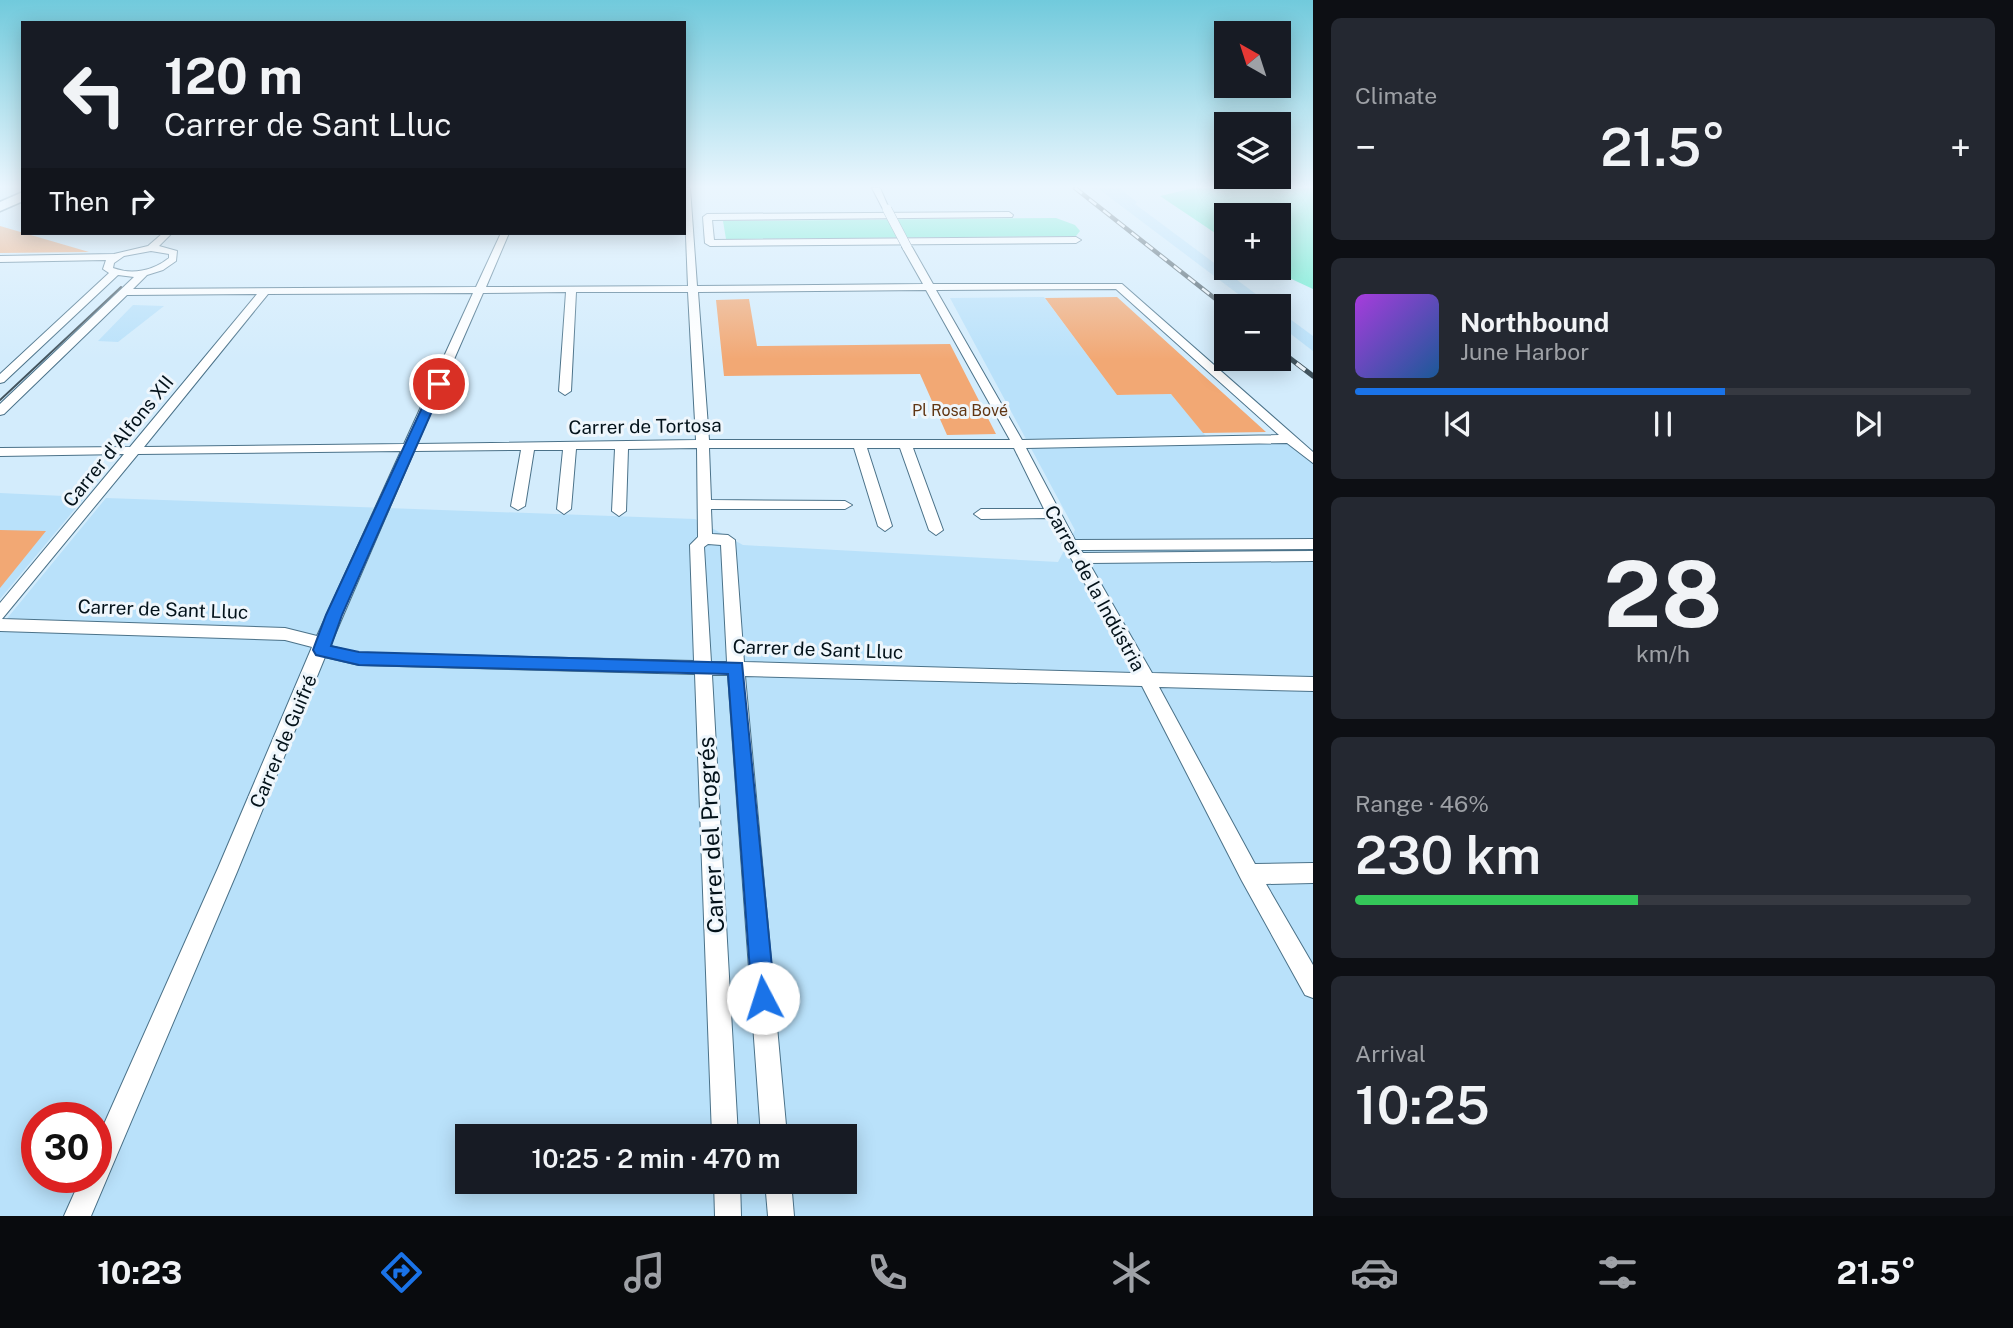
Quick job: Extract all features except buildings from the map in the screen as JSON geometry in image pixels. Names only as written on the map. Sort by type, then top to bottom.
[{"type":"street","points":[[150,248],[154,245]]},
{"type":"street","name":"Carrer de Guifré","points":[[112,1136],[500,245]]},
{"type":"street","name":"Carrer del Progrés","points":[[690,245],[705,539]]},
{"type":"street","name":"Carrer de la Indústria","points":[[906,245],[1018,444],[1070,545],[1148,681],[1249,874],[1313,987]]},
{"type":"street","points":[[0,261],[113,259],[150,248],[167,249],[174,256],[165,265],[145,272],[115,273],[108,269],[113,259]]},
{"type":"street","points":[[703,250],[896,248]]},
{"type":"street","points":[[0,411],[145,272]]},
{"type":"street","points":[[0,380],[115,273]]},
{"type":"street","points":[[123,292],[1119,286],[1313,459]]},
{"type":"street","points":[[565,391],[571,290]]},
{"type":"street","name":"Carrer d'Alfons XII","points":[[0,614],[264,292]]},
{"type":"street","name":"Carrer de Tortosa","points":[[0,452],[702,444],[1018,444],[1290,439]]},
{"type":"street","points":[[859,444],[885,526]]},
{"type":"street","points":[[905,444],[936,530]]},
{"type":"street","points":[[619,511],[622,445]]},
{"type":"street","points":[[564,509],[570,446]]},
{"type":"street","points":[[518,506],[528,447]]},
{"type":"street","points":[[703,504],[845,505]]},
{"type":"street","points":[[981,513],[1053,513]]},
{"type":"street","name":"Carrer del Progrés","points":[[724,1124],[697,545],[705,539],[728,540],[774,1124]]},
{"type":"street","points":[[1070,545],[1313,544]]},
{"type":"street","points":[[1079,558],[1313,556]]},
{"type":"street","name":"Carrer de Sant Lluc","points":[[0,625],[285,634],[359,659],[1313,684]]},
{"type":"street","points":[[1249,874],[1313,873]]},
{"type":"street","points":[[78,1216],[88,1193]]},
{"type":"street","points":[[728,1194],[729,1216]]},
{"type":"street","points":[[779,1194],[781,1216]]},
{"type":"shaded area","points":[[1173,245],[1190,245],[1214,263],[1214,276]]},
{"type":"shaded area","points":[[1291,245],[1313,245],[1313,289],[1291,279]]},
{"type":"shaded area","points":[[1219,280],[1237,280],[1256,294],[1238,294]]},
{"type":"shaded area","points":[[1044,297],[1117,395],[1171,394],[1210,441],[1289,440],[1313,463],[1313,1216],[0,1216],[0,627],[106,498],[695,519],[743,545],[1058,562],[1075,530],[950,298]]},
{"type":"shaded area","points":[[133,305],[164,306],[118,342],[98,341]]},
{"type":"shaded area","points":[[1291,320],[1313,336],[1313,351],[1291,334]]},
{"type":"shaded area","points":[[0,493],[85,497],[0,599]]},
{"type":"green space","points":[[0,245],[64,245],[89,252],[0,253]]},
{"type":"green space","points":[[1117,297],[1266,432],[1203,433],[1171,394],[1117,395],[1045,298]]},
{"type":"green space","name":"Pl Rosa Bové","points":[[749,299],[757,346],[950,344],[996,434],[947,435],[920,374],[724,376],[716,300]]},
{"type":"green space","points":[[0,530],[46,531],[0,588]]},
{"type":"tram line","points":[[0,400],[121,287]]},
{"type":"railway","points":[[1147,245],[1214,298]]},
{"type":"railway","points":[[1291,359],[1313,376]]},
{"type":"route","points":[[439,384],[334,615],[322,650],[359,659],[736,668],[763,998]]}]
